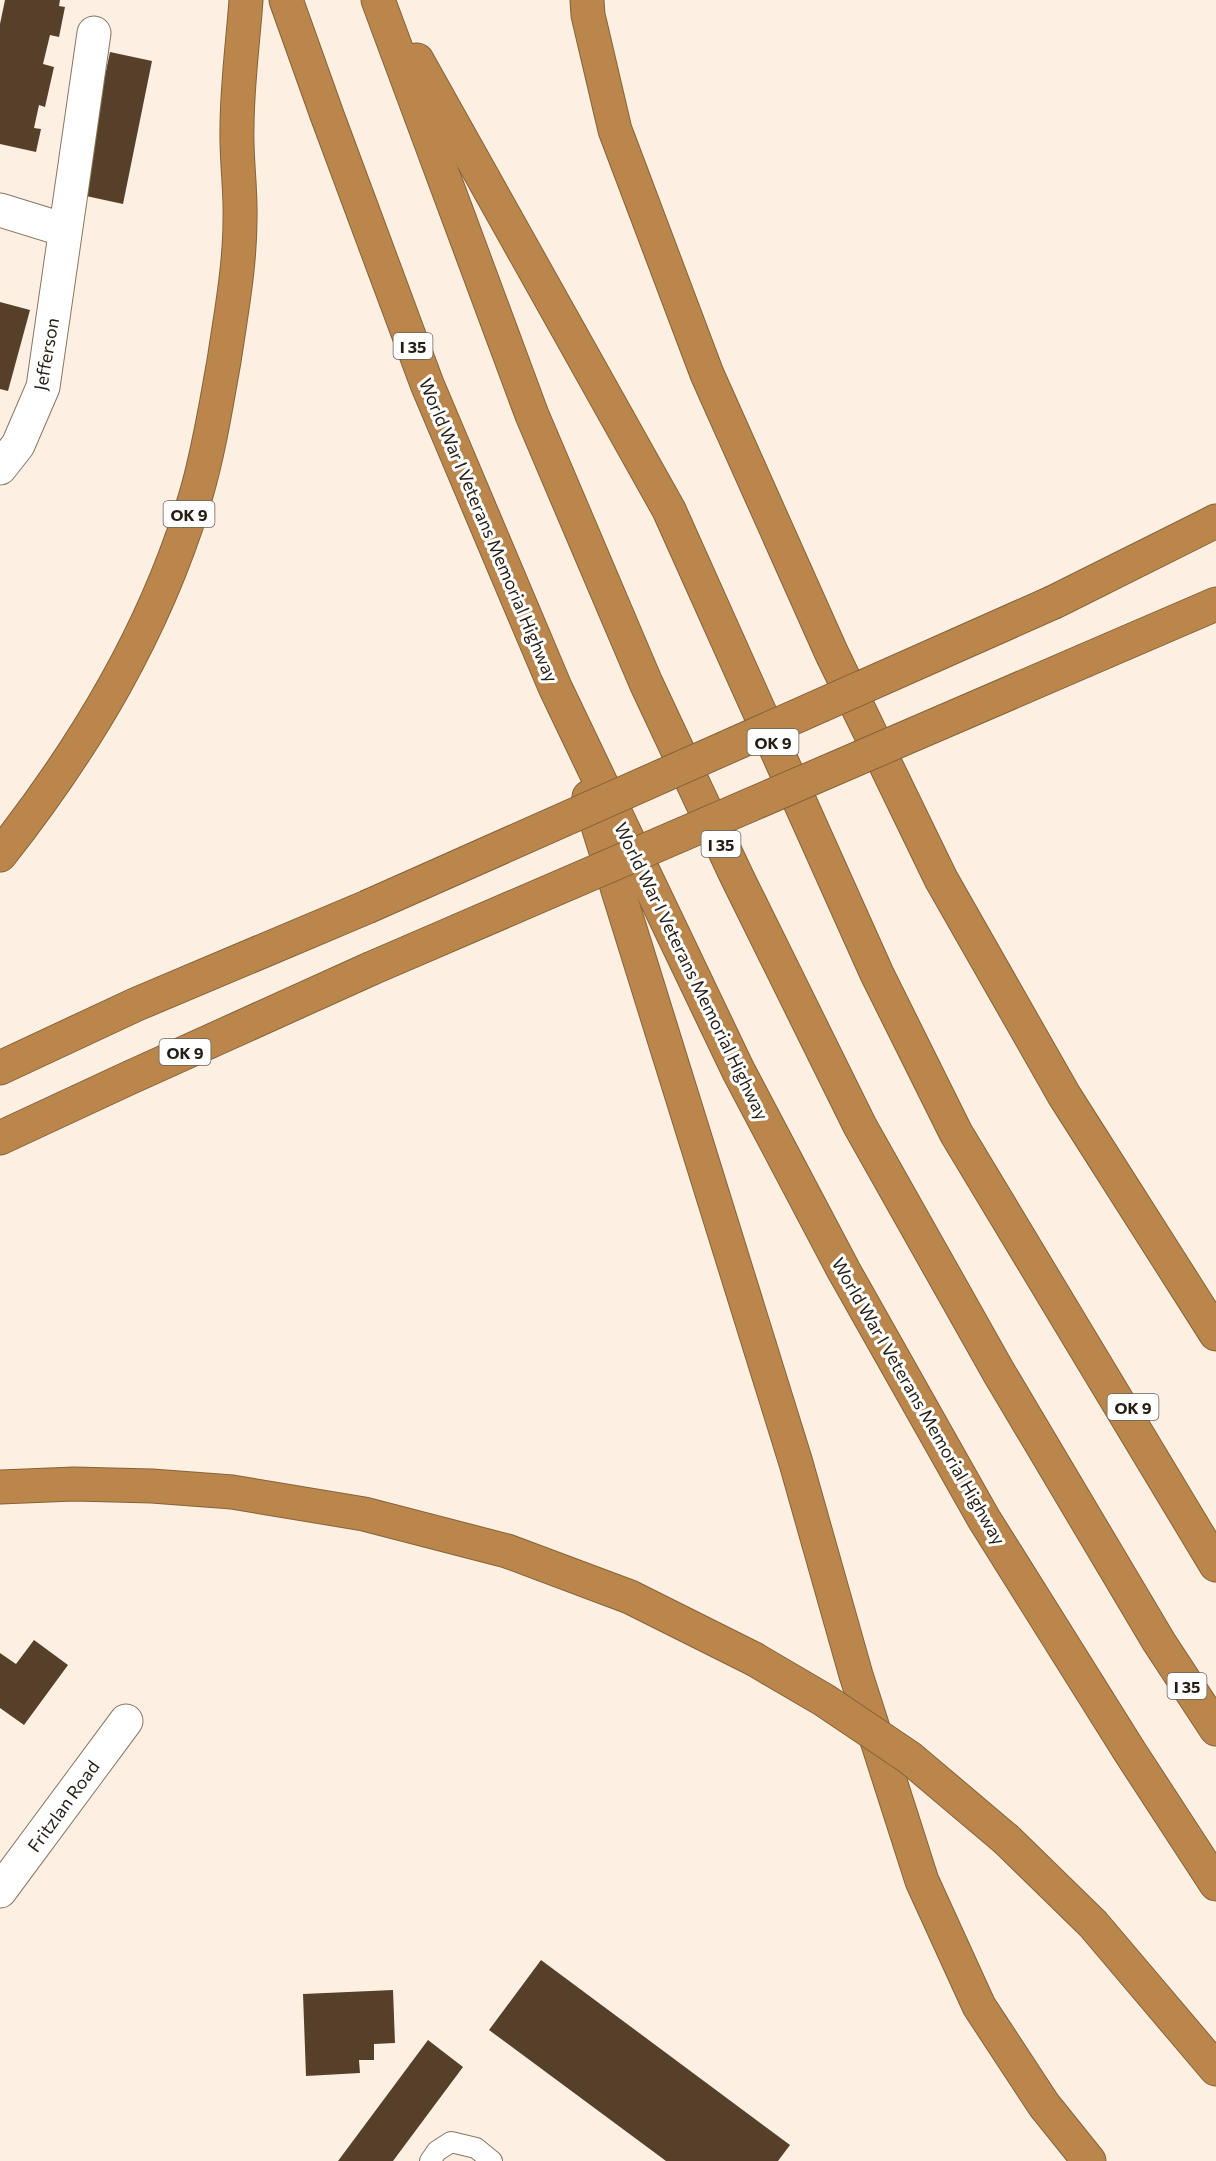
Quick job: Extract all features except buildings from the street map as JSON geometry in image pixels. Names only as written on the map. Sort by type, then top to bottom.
[{"type":"highway","name":"OK 9","points":[[0,855],[43,800],[92,725],[131,657],[168,576],[196,494],[216,408],[232,314],[240,220],[237,127],[246,0]]},
{"type":"highway","name":"World War I Veterans Memorial Highway","points":[[286,0],[427,384],[555,687],[738,1070],[844,1271],[984,1519],[1123,1742],[1216,1884]]},
{"type":"highway","name":"I 35","points":[[378,0],[532,415],[646,683],[737,877],[860,1126],[992,1361],[1159,1642],[1216,1730]]},
{"type":"highway","name":"OK 9","points":[[383,0],[669,510],[877,974],[956,1133],[1051,1292],[1216,1522]]},
{"type":"highway","points":[[587,0],[588,15],[615,130],[707,374],[831,654],[941,879],[1064,1095],[1216,1334]]},
{"type":"highway","points":[[0,1068],[137,1004],[367,907],[1054,602],[1216,521]]},
{"type":"highway","points":[[1054,602],[1216,548]]},
{"type":"highway","name":"OK 9","points":[[0,1138],[129,1077],[370,969],[1216,604]]},
{"type":"highway","points":[[555,687],[796,1463],[856,1675],[922,1881],[979,2006],[1044,2105],[1089,2161]]},
{"type":"highway","points":[[1051,1292],[1216,1565]]},
{"type":"highway","points":[[0,1487],[74,1484],[209,1490],[364,1514],[507,1551],[630,1597],[754,1659],[824,1700],[910,1758],[1007,1840],[1093,1924],[1216,2069]]},
{"type":"street","name":"Jefferson","points":[[0,468],[18,445],[43,387],[94,33]]},
{"type":"street","points":[[0,210],[65,230]]},
{"type":"street","name":"Fritzlan Road","points":[[0,1892],[126,1721]]},
{"type":"lane","points":[[430,2161],[437,2151],[451,2142],[476,2148],[492,2161]]}]
